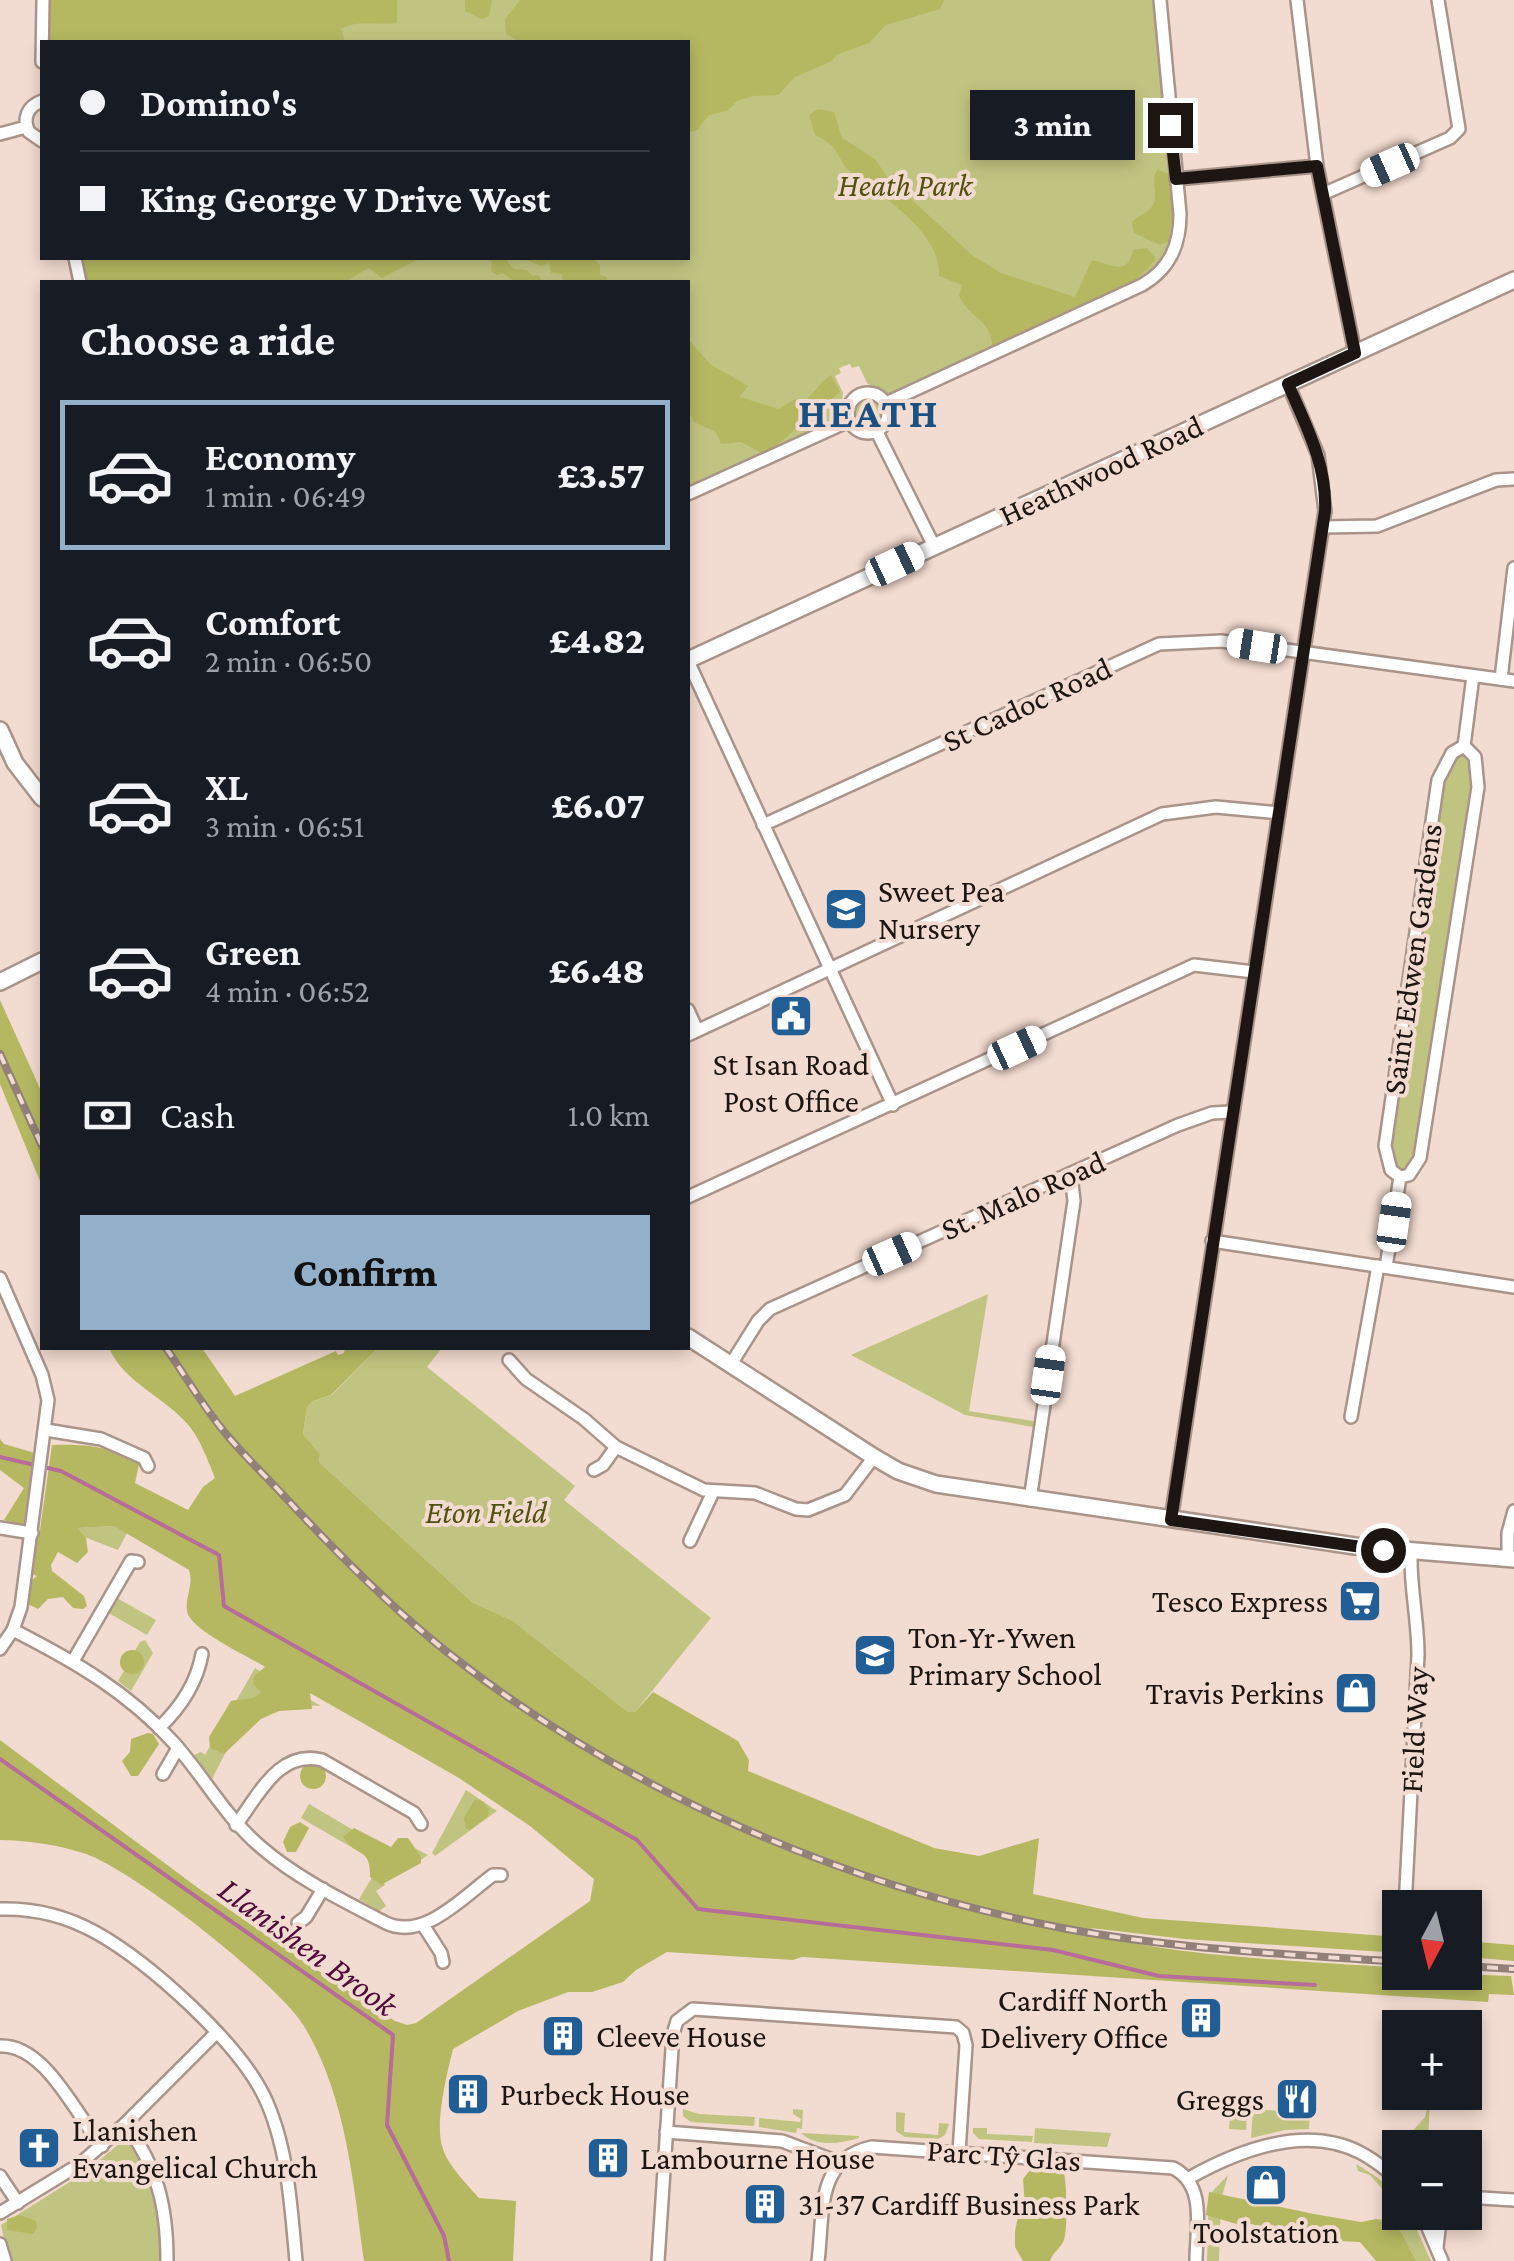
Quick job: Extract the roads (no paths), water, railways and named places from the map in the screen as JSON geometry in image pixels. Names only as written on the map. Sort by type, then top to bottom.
[{"type":"street","points":[[42,0],[42,40]]},
{"type":"street","points":[[886,403],[1152,280],[1168,262],[1178,240],[1180,214],[1160,0]]},
{"type":"street","points":[[1296,0],[1317,166],[1355,353]]},
{"type":"street","points":[[1325,193],[1456,134],[1459,120],[1438,0]]},
{"type":"street","points":[[40,102],[30,108],[26,127],[40,140]]},
{"type":"street","points":[[0,134],[26,127]]},
{"type":"street","points":[[1176,179],[1317,166]]},
{"type":"street","name":"Heathwood Road","points":[[690,659],[1514,280]]},
{"type":"street","points":[[1171,1520],[1323,527],[1326,497],[1318,455],[1288,384]]},
{"type":"street","points":[[872,393],[886,403],[888,417],[877,432],[858,431],[849,421],[848,409],[858,395],[872,393]]},
{"type":"street","points":[[690,493],[849,421]]},
{"type":"street","points":[[877,432],[934,546]]},
{"type":"street","points":[[1323,527],[1377,526],[1496,480],[1514,479]]},
{"type":"street","points":[[1507,680],[1514,568]]},
{"type":"street","name":"St Cadoc Road","points":[[763,825],[1159,644],[1207,640],[1507,680]]},
{"type":"street","points":[[690,664],[893,1105]]},
{"type":"street","name":"Saint Edwen Gardens","points":[[1464,746],[1472,676]]},
{"type":"street","points":[[0,730],[15,763],[40,795]]},
{"type":"street","name":"Saint Edwen Gardens","points":[[1400,1177],[1409,1175],[1420,1158],[1479,776],[1476,757],[1464,746]]},
{"type":"street","name":"Saint Edwen Gardens","points":[[1400,1177],[1391,1170],[1385,1146],[1438,780],[1452,753],[1464,746]]},
{"type":"street","points":[[692,1032],[1162,814],[1216,807],[1279,813]]},
{"type":"street","points":[[0,982],[40,962]]},
{"type":"street","points":[[690,1196],[1194,965],[1254,972]]},
{"type":"street","name":"St. Malo Road","points":[[730,1364],[770,1309],[1178,1125],[1212,1113],[1231,1112]]},
{"type":"street","points":[[1030,1500],[1074,1201],[1071,1175]]},
{"type":"street","name":"Saint Edwen Gardens","points":[[1352,1417],[1400,1177]]},
{"type":"street","points":[[1212,1242],[1514,1287]]},
{"type":"street","points":[[0,1278],[46,1388],[46,1430],[22,1606],[0,1649]]},
{"type":"street","points":[[690,1338],[874,1457],[936,1484],[1411,1552],[1511,1558],[1508,1533],[1514,1511]]},
{"type":"street","points":[[509,1360],[526,1379],[584,1419],[616,1448],[713,1492],[755,1493],[796,1510],[808,1510],[854,1488],[874,1457]]},
{"type":"street","points":[[46,1430],[102,1439],[144,1458],[148,1466]]},
{"type":"street","points":[[594,1470],[616,1448]]},
{"type":"street","points":[[690,1542],[713,1492]]},
{"type":"street","points":[[0,1528],[32,1533]]},
{"type":"street","name":"Field Way","points":[[1406,1890],[1418,1655],[1411,1552]]},
{"type":"street","points":[[73,1661],[130,1561],[138,1562]]},
{"type":"street","points":[[13,1630],[118,1690],[178,1748],[236,1825],[278,1861],[394,1927],[422,1925],[493,1875],[501,1876]]},
{"type":"street","points":[[160,1728],[177,1709],[198,1672],[202,1654]]},
{"type":"street","points":[[164,1774],[178,1748]]},
{"type":"street","points":[[236,1825],[278,1769],[308,1758],[322,1760],[414,1813],[421,1824]]},
{"type":"street","points":[[298,1922],[306,1917],[324,1888]]},
{"type":"street","points":[[0,1909],[46,1913],[94,1932],[160,1981],[216,2033],[249,2071],[269,2108],[285,2176],[296,2261]]},
{"type":"street","points":[[422,1925],[443,1962]]},
{"type":"street","points":[[658,2261],[674,2027],[680,2017],[693,2009],[950,2024],[960,2029],[966,2038],[959,2152]]},
{"type":"street","points":[[0,2213],[68,2172],[102,2146],[216,2033]]},
{"type":"street","points":[[0,2046],[18,2048],[36,2058],[102,2146]]},
{"type":"street","points":[[126,2124],[146,2153],[159,2182],[167,2261]]},
{"type":"street","points":[[666,2132],[782,2141],[838,2162],[826,2187],[818,2261]]},
{"type":"street","points":[[1196,2261],[1196,2199],[1189,2178],[1256,2150],[1300,2140],[1354,2150],[1382,2168]]},
{"type":"street","name":"Parc Tŷ Glas","points":[[838,2162],[872,2146],[1164,2166],[1189,2178]]},
{"type":"street","points":[[0,2176],[18,2203]]},
{"type":"street","points":[[1482,2198],[1514,2200]]},
{"type":"street","points":[[1429,2230],[1442,2261]]},
{"type":"street","points":[[1437,2246],[1439,2230]]},
{"type":"street","points":[[0,2244],[5,2261]]},
{"type":"waterway","points":[[0,1457],[61,1471],[219,1555],[224,1606],[637,1840],[698,1909],[1053,1950],[1159,1976],[1315,1985]]},
{"type":"waterway","name":"Llanishen Brook","points":[[0,1759],[393,2035],[387,2125],[444,2236],[449,2261]]},
{"type":"railway","points":[[0,1054],[40,1142]]},
{"type":"railway","points":[[167,1350],[236,1446],[404,1615],[515,1702],[661,1789],[818,1859],[980,1910],[1146,1941],[1382,1961]]},
{"type":"railway","points":[[1482,1967],[1514,1969]]},
{"type":"place","name":"Sweet Pea Nursery","points":[[846,909]]},
{"type":"place","name":"St Isan Road Post Office","points":[[791,1016]]},
{"type":"place","name":"Tesco Express","points":[[1360,1601]]},
{"type":"place","name":"Ton-Yr-Ywen Primary School","points":[[875,1655]]},
{"type":"place","name":"Travis Perkins","points":[[1356,1693]]},
{"type":"place","name":"Cardiff North Delivery Office","points":[[1201,2018]]},
{"type":"place","name":"Cleeve House","points":[[563,2036]]},
{"type":"place","name":"Purbeck House","points":[[468,2094]]},
{"type":"place","name":"Greggs","points":[[1297,2099]]},
{"type":"place","name":"Llanishen Evangelical Church","points":[[39,2148]]},
{"type":"place","name":"Lambourne House","points":[[608,2158]]},
{"type":"place","name":"Toolstation","points":[[1266,2185]]},
{"type":"place","name":"31-37 Cardiff Business Park","points":[[765,2204]]},
{"type":"district","name":"HEATH","points":[[869,412]]},
{"type":"park label","name":"Heath Park","points":[[905,185]]},
{"type":"park label","name":"Eton Field","points":[[486,1512]]}]
